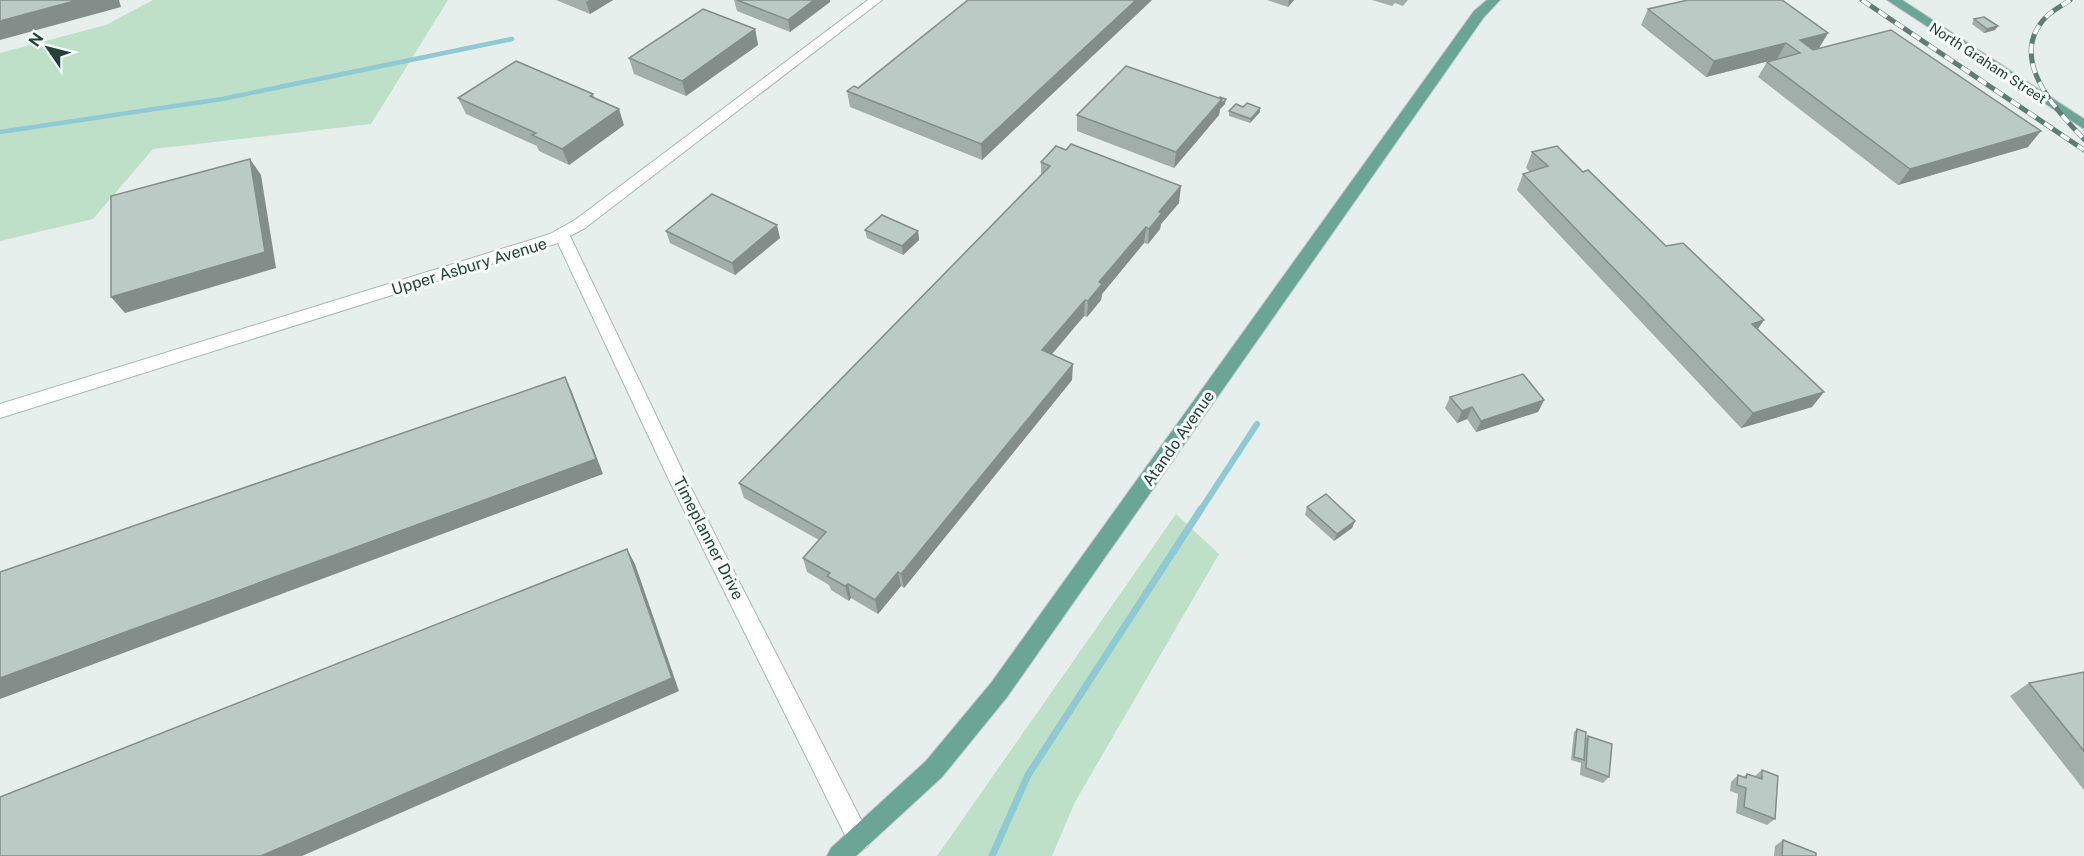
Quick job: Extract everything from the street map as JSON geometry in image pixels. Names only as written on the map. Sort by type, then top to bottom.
[{"type":"main road","name":"Atando Avenue","points":[[839,856],[934,769],[999,690],[1479,14],[1494,0]]},
{"type":"main road","name":"North Graham Street","points":[[1893,0],[2084,125]]},
{"type":"street","name":"Upper Asbury Avenue","points":[[0,411],[562,235],[876,0]]},
{"type":"street","name":"Timeplanner Drive","points":[[562,235],[678,480],[859,839]]},
{"type":"green space","points":[[153,0],[448,0],[371,124],[153,149],[93,219],[0,241],[0,53],[106,25]]},
{"type":"green space","points":[[1176,514],[1219,554],[1075,802],[1052,856],[937,856]]},
{"type":"building","points":[[0,0],[78,0],[0,21]]},
{"type":"building","points":[[737,0],[814,0],[788,20]]},
{"type":"building","points":[[968,0],[1136,0],[981,144],[847,91],[854,86],[858,88]]},
{"type":"building","points":[[1688,0],[1782,0],[1828,33],[1800,40],[1813,50],[1891,30],[2041,131],[1910,169],[1767,62],[1800,53],[1786,43],[1714,61],[1648,9]]},
{"type":"building","points":[[703,9],[755,29],[682,81],[629,58]]},
{"type":"building","points":[[1984,17],[1998,26],[1987,29],[1974,19]]},
{"type":"building","points":[[516,61],[593,94],[590,96],[619,109],[562,149],[532,135],[536,133],[458,98]]},
{"type":"building","points":[[1126,66],[1222,99],[1176,152],[1077,115]]},
{"type":"building","points":[[1247,103],[1260,108],[1251,119],[1229,111],[1236,104],[1243,107]]},
{"type":"building","points":[[1071,144],[1181,186],[1159,212],[1162,213],[1149,229],[1146,227],[1099,282],[1102,284],[1088,301],[1085,300],[1042,350],[1073,364],[901,574],[898,572],[875,600],[848,584],[845,586],[827,576],[830,573],[803,558],[826,532],[739,483],[1050,166],[1041,162],[1056,146],[1066,150]]},
{"type":"building","points":[[1557,146],[1583,172],[1588,170],[1666,246],[1683,243],[1764,320],[1752,324],[1824,392],[1753,413],[1523,174],[1548,166],[1532,152]]},
{"type":"building","points":[[250,159],[265,252],[111,297],[111,196]]},
{"type":"building","points":[[712,194],[777,225],[732,263],[666,231]]},
{"type":"building","points":[[882,215],[918,231],[902,246],[865,230]]},
{"type":"building","points":[[1523,374],[1544,400],[1481,421],[1472,407],[1462,411],[1450,397]]},
{"type":"building","points":[[565,377],[596,459],[0,678],[0,572]]},
{"type":"building","points":[[1326,494],[1355,521],[1337,534],[1307,507]]},
{"type":"building","points":[[627,549],[672,678],[261,856],[0,856],[0,797]]},
{"type":"building","points":[[2084,672],[2084,751],[2029,683]]},
{"type":"building","points":[[1577,729],[1586,732],[1584,760],[1574,757]]},
{"type":"building","points":[[1588,736],[1612,744],[1609,777],[1586,768]]},
{"type":"building","points":[[1762,770],[1778,776],[1775,819],[1744,807],[1746,788],[1737,785],[1738,775],[1746,778],[1747,774],[1762,779]]},
{"type":"building","points":[[1783,840],[1816,853],[1816,856],[1782,856]]},
{"type":"waterway","points":[[0,132],[222,99],[512,39]]},
{"type":"waterway","points":[[1200,511],[1257,424]]},
{"type":"waterway","points":[[992,856],[1028,775],[1201,509]]},
{"type":"railway","points":[[1862,0],[2084,150]]},
{"type":"railway","points":[[2070,0],[2047,16],[2036,32],[2031,48],[2033,65],[2048,97],[2084,139]]}]
